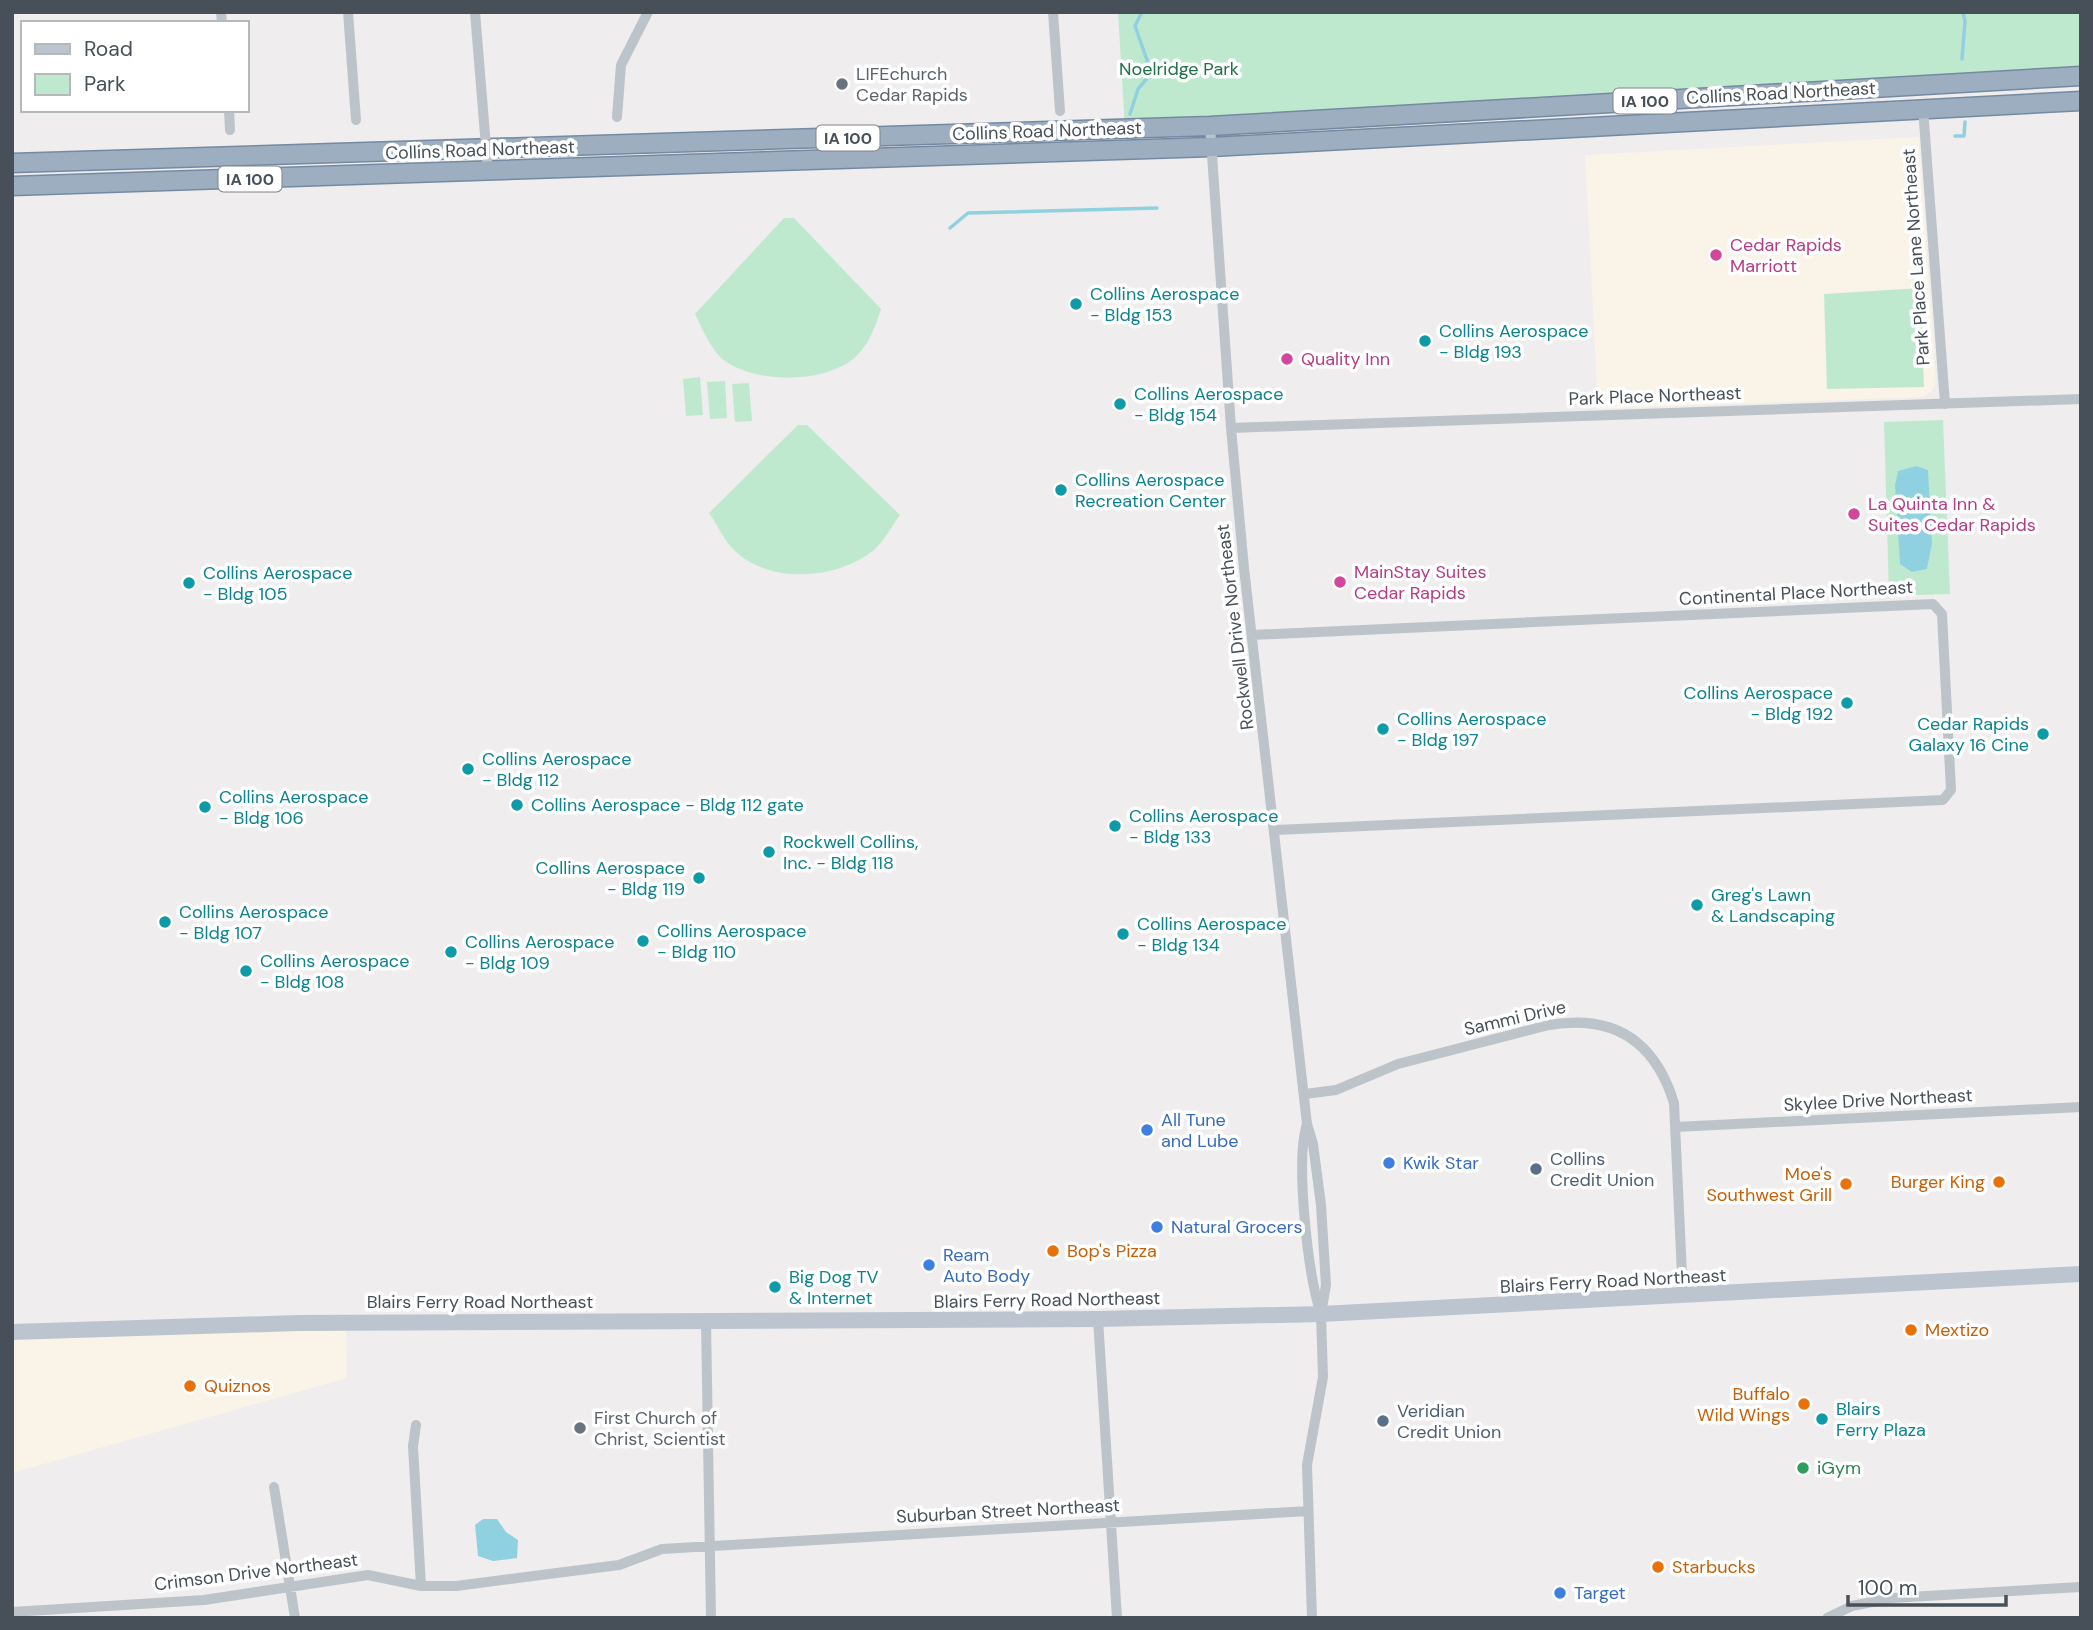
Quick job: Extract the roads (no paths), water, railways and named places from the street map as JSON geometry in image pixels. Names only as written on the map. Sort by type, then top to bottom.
[{"type":"highway","name":"Collins Road Northeast","points":[[12,163],[1210,126],[2081,76]]},
{"type":"highway","name":"Collins Road Northeast","points":[[1923,108],[1932,95],[2067,86],[2081,82]]},
{"type":"highway","name":"Collins Road Northeast","points":[[12,186],[1211,147],[2081,101]]},
{"type":"main road","name":"Blairs Ferry Road Northeast","points":[[12,1332],[298,1323],[1098,1319],[1321,1314],[2081,1274]]},
{"type":"street","points":[[348,12],[356,120]]},
{"type":"street","points":[[475,12],[488,171]]},
{"type":"street","points":[[617,117],[621,65],[648,12]]},
{"type":"street","points":[[1053,12],[1060,111]]},
{"type":"street","name":"Park Place Lane Northeast","points":[[1923,108],[1945,404]]},
{"type":"street","points":[[229,112],[230,130]]},
{"type":"street","name":"Rockwell Drive Northeast","points":[[1210,126],[1231,428],[1305,1094],[1307,1124],[1302,1156],[1312,1286],[1321,1314],[1323,1377],[1307,1465],[1312,1618]]},
{"type":"street","name":"Park Place Northeast","points":[[1231,428],[2081,399]]},
{"type":"street","name":"Continental Place Northeast","points":[[1252,635],[1933,604],[1942,614],[1951,790],[1943,800],[1276,830]]},
{"type":"street","name":"Sammi Drive","points":[[1305,1094],[1336,1090],[1398,1064],[1574,1021],[1598,1023],[1621,1032],[1640,1044],[1656,1061],[1667,1081],[1676,1127],[1683,1296]]},
{"type":"street","name":"Skylee Drive Northeast","points":[[1676,1127],[2081,1107]]},
{"type":"street","points":[[1098,1319],[1116,1618]]},
{"type":"street","points":[[706,1322],[712,1618]]},
{"type":"street","points":[[416,1425],[413,1446],[421,1586]]},
{"type":"street","points":[[274,1487],[295,1618]]},
{"type":"street","name":"Suburban Street Northeast","points":[[709,1546],[1308,1511]]},
{"type":"street","name":"Crimson Drive Northeast","points":[[12,1612],[204,1600],[368,1575],[421,1586],[456,1586],[620,1565],[655,1550],[709,1546]]},
{"type":"street","points":[[1827,1618],[1852,1606],[1892,1598],[2081,1587]]},
{"type":"water","points":[[1916,466],[1928,470],[1932,543],[1927,569],[1912,572],[1900,564],[1895,485],[1898,471]]},
{"type":"water","points":[[483,1519],[497,1519],[506,1532],[518,1540],[517,1558],[493,1561],[478,1556],[475,1525]]},
{"type":"waterway","points":[[1130,114],[1138,89],[1149,76],[1147,60],[1135,26],[1142,12]]},
{"type":"waterway","points":[[1962,59],[1965,21],[1963,12]]},
{"type":"waterway","points":[[1955,136],[1964,136],[1965,122]]},
{"type":"waterway","points":[[950,228],[968,213],[1157,208]]},
{"type":"place","name":"LIFEchurch Cedar Rapids","points":[[842,84]]},
{"type":"place","name":"Cedar Rapids Marriott","points":[[1716,255]]},
{"type":"place","name":"Collins Aerospace - Bldg 153","points":[[1076,304]]},
{"type":"place","name":"Collins Aerospace - Bldg 193","points":[[1425,341]]},
{"type":"place","name":"Quality Inn","points":[[1287,359]]},
{"type":"place","name":"Collins Aerospace - Bldg 154","points":[[1120,404]]},
{"type":"place","name":"Collins Aerospace Recreation Center","points":[[1061,490]]},
{"type":"place","name":"La Quinta Inn & Suites Cedar Rapids","points":[[1854,514]]},
{"type":"place","name":"MainStay Suites Cedar Rapids","points":[[1340,582]]},
{"type":"place","name":"Collins Aerospace - Bldg 105","points":[[189,583]]},
{"type":"place","name":"Collins Aerospace - Bldg 192","points":[[1847,703]]},
{"type":"place","name":"Collins Aerospace - Bldg 197","points":[[1383,729]]},
{"type":"place","name":"Cedar Rapids Galaxy 16 Cine","points":[[2043,734]]},
{"type":"place","name":"Collins Aerospace - Bldg 112","points":[[468,769]]},
{"type":"place","name":"Collins Aerospace - Bldg 112 gate","points":[[517,805]]},
{"type":"place","name":"Collins Aerospace - Bldg 106","points":[[205,807]]},
{"type":"place","name":"Collins Aerospace - Bldg 133","points":[[1115,826]]},
{"type":"place","name":"Rockwell Collins, Inc. - Bldg 118","points":[[769,852]]},
{"type":"place","name":"Collins Aerospace - Bldg 119","points":[[699,878]]},
{"type":"place","name":"Greg's Lawn & Landscaping","points":[[1697,905]]},
{"type":"place","name":"Collins Aerospace - Bldg 107","points":[[165,922]]},
{"type":"place","name":"Collins Aerospace - Bldg 134","points":[[1123,934]]},
{"type":"place","name":"Collins Aerospace - Bldg 110","points":[[643,941]]},
{"type":"place","name":"Collins Aerospace - Bldg 109","points":[[451,952]]},
{"type":"place","name":"Collins Aerospace - Bldg 108","points":[[246,971]]},
{"type":"place","name":"All Tune and Lube","points":[[1147,1130]]},
{"type":"place","name":"Kwik Star","points":[[1389,1163]]},
{"type":"place","name":"Collins Credit Union","points":[[1536,1169]]},
{"type":"place","name":"Burger King","points":[[1999,1182]]},
{"type":"place","name":"Moe's Southwest Grill","points":[[1846,1184]]},
{"type":"place","name":"Natural Grocers","points":[[1157,1227]]},
{"type":"place","name":"Bop's Pizza","points":[[1053,1251]]},
{"type":"place","name":"Ream Auto Body","points":[[929,1265]]},
{"type":"place","name":"Big Dog TV & Internet","points":[[775,1287]]},
{"type":"place","name":"Mextizo","points":[[1911,1330]]},
{"type":"place","name":"Quiznos","points":[[190,1386]]},
{"type":"place","name":"Buffalo Wild Wings","points":[[1804,1404]]},
{"type":"place","name":"Blairs Ferry Plaza","points":[[1822,1419]]},
{"type":"place","name":"Veridian Credit Union","points":[[1383,1421]]},
{"type":"place","name":"First Church of Christ, Scientist","points":[[580,1428]]},
{"type":"place","name":"iGym","points":[[1803,1468]]},
{"type":"place","name":"Starbucks","points":[[1658,1567]]},
{"type":"place","name":"Target","points":[[1560,1593]]},
{"type":"park label","name":"Noelridge Park","points":[[1179,69]]}]
